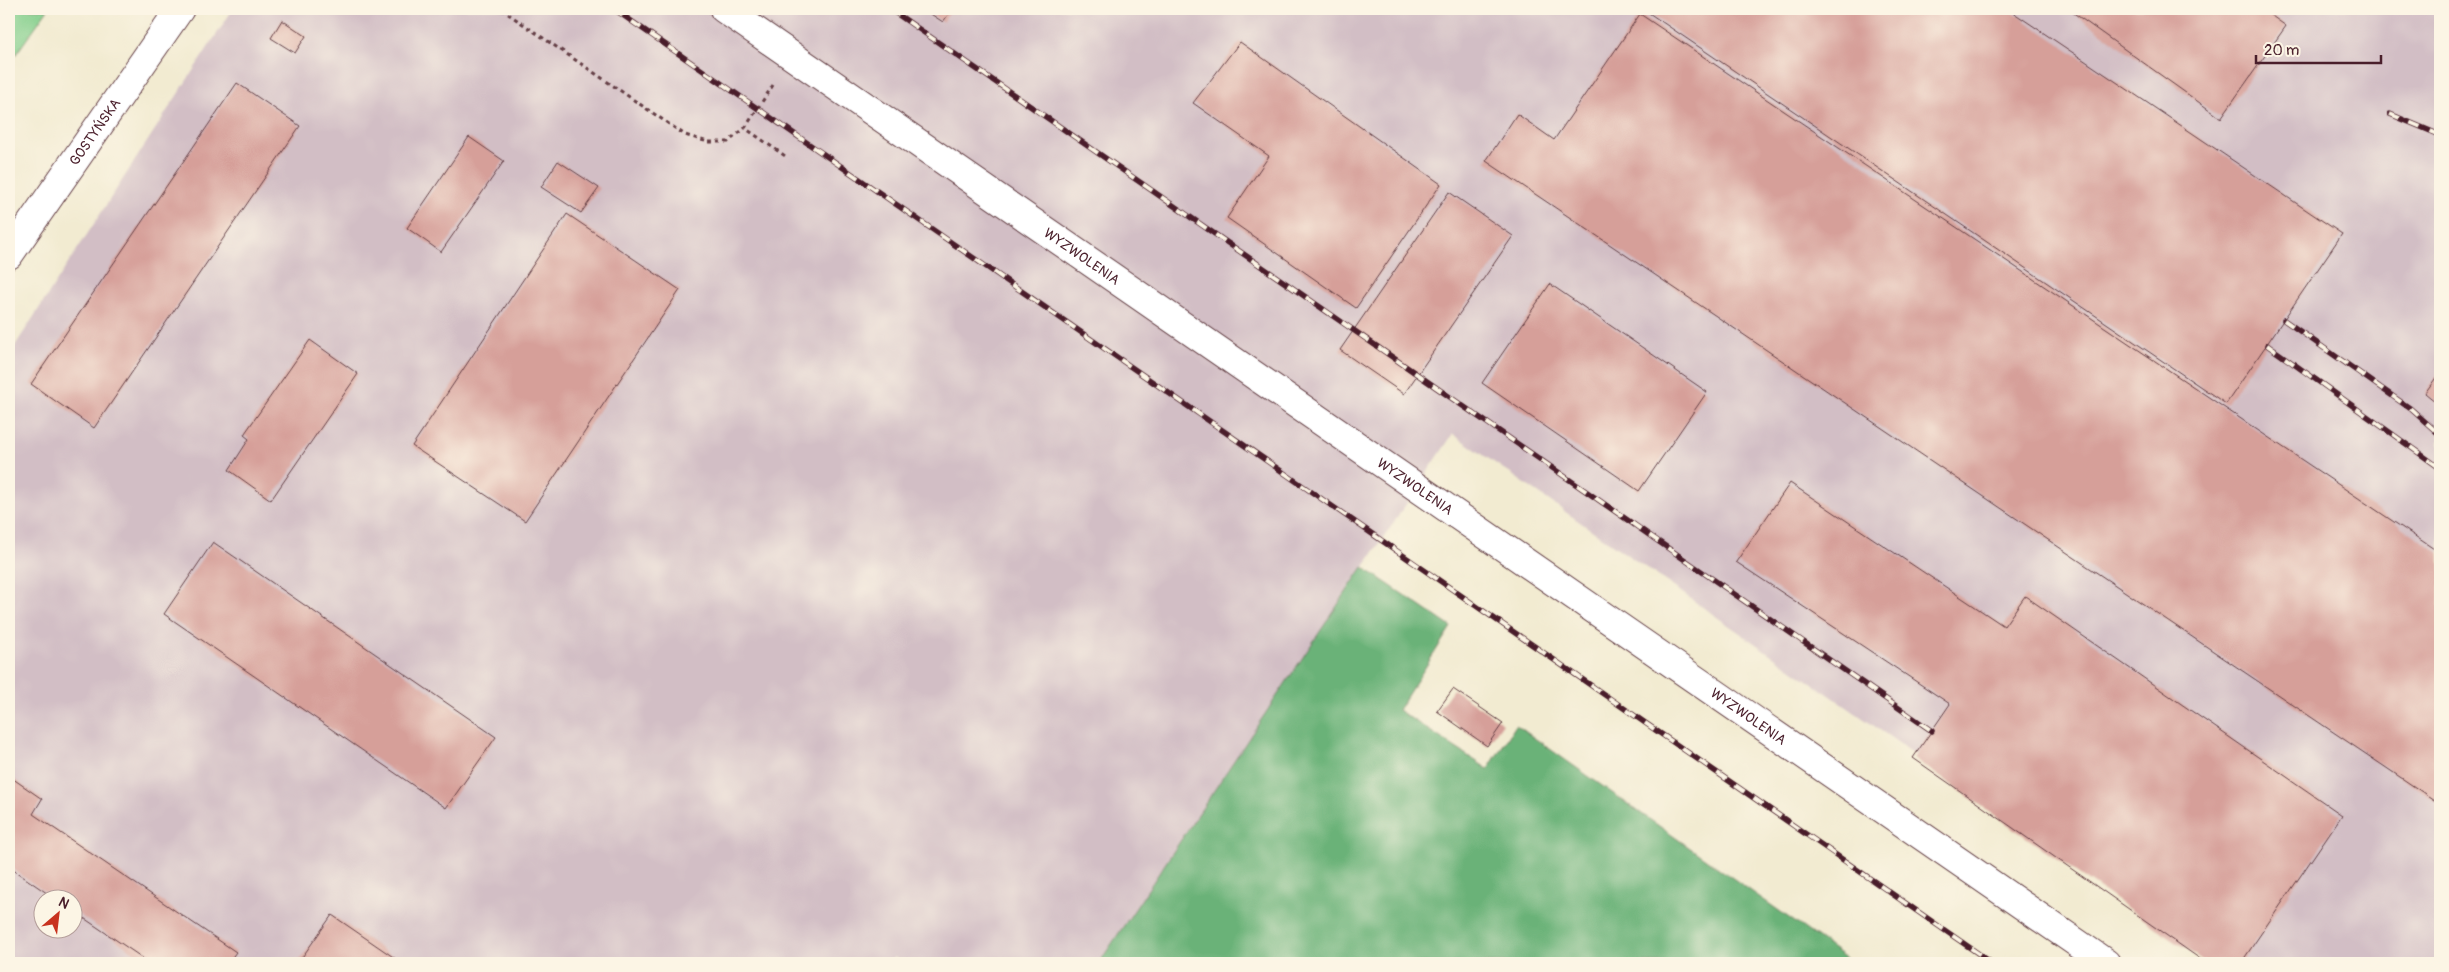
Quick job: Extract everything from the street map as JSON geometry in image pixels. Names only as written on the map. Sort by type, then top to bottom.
[{"type":"street","name":"GOSTYŃSKA","points":[[9,255],[180,9]]},
{"type":"street","name":"WYZWOLENIA","points":[[724,9],[2106,963]]},
{"type":"path","points":[[501,9],[685,135],[708,142],[728,142],[745,128],[792,56]]},
{"type":"path","points":[[745,128],[788,158]]},
{"type":"shaded area","points":[[233,9],[2440,9],[2440,963],[2216,963],[1453,434],[1099,963],[902,963],[894,957],[890,963],[9,963],[9,355]]},
{"type":"green space","points":[[9,9],[48,9],[9,64]]},
{"type":"green space","points":[[1363,567],[1451,627],[1398,710],[1488,769],[1516,725],[1853,963],[1099,963]]},
{"type":"building","points":[[923,9],[952,9],[943,22]]},
{"type":"building","points":[[1643,9],[2008,9],[2342,234],[2226,404]]},
{"type":"building","points":[[2068,9],[2262,9],[2286,26],[2221,118]]},
{"type":"building","points":[[1640,14],[2440,553],[2440,804],[1486,161],[1517,114],[1554,140]]},
{"type":"building","points":[[282,20],[306,36],[295,53],[271,38]]},
{"type":"building","points":[[1240,42],[1441,184],[1356,308],[1227,218],[1269,156],[1193,103]]},
{"type":"building","points":[[237,83],[300,126],[94,428],[31,384]]},
{"type":"building","points":[[469,137],[504,161],[441,252],[407,228]]},
{"type":"building","points":[[558,161],[599,188],[581,213],[541,187]]},
{"type":"building","points":[[1449,192],[1513,236],[1404,394],[1340,350]]},
{"type":"building","points":[[567,214],[680,290],[525,521],[412,446]]},
{"type":"building","points":[[1550,284],[1707,392],[1639,491],[1482,383]]},
{"type":"building","points":[[310,340],[358,374],[271,500],[229,470],[249,439],[244,435],[245,433]]},
{"type":"building","points":[[2440,372],[2440,396],[2436,402],[2425,393]]},
{"type":"building","points":[[1790,483],[2004,626],[2025,596],[2342,815],[2241,963],[2206,963],[1913,758],[1950,704],[1736,562]]},
{"type":"building","points":[[213,542],[496,737],[446,808],[164,614]]},
{"type":"building","points":[[1453,689],[1503,723],[1487,746],[1437,711]]},
{"type":"building","points":[[9,776],[42,799],[33,814],[236,952],[228,963],[150,963],[82,917],[82,890],[42,890],[9,867]]},
{"type":"building","points":[[332,915],[402,963],[298,963]]},
{"type":"railway","points":[[614,9],[1992,963]]},
{"type":"railway","points":[[890,9],[1932,731]]},
{"type":"railway","points":[[2390,114],[2440,135]]},
{"type":"railway","points":[[2284,320],[2411,409],[2440,435]]},
{"type":"railway","points":[[2267,345],[2440,468]]}]
